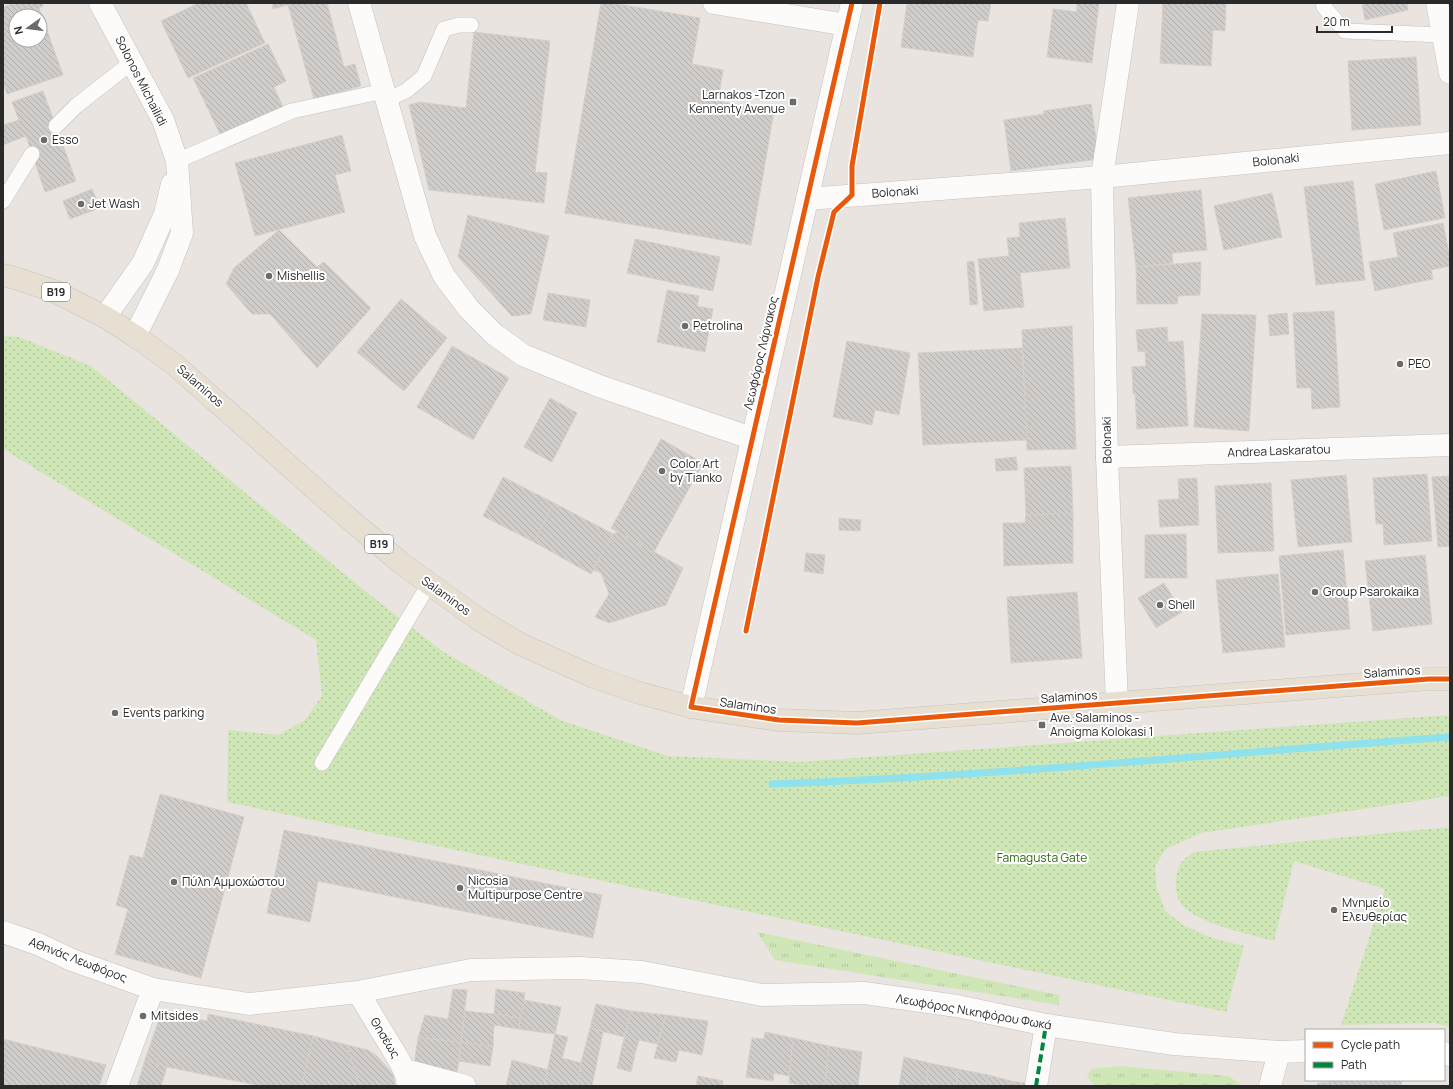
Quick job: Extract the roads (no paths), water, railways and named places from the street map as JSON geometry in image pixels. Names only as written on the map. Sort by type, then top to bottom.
[{"type":"main road","name":"Salaminos","points":[[3,276],[15,278],[54,291],[105,317],[174,364],[401,563],[478,619],[520,644],[594,677],[640,694],[691,707],[779,720],[857,723],[1450,679]]},
{"type":"street","name":"Solonos Michailidi","points":[[100,3],[163,120],[177,161],[182,233],[168,270],[135,336]]},
{"type":"street","points":[[359,3],[425,236],[444,276],[469,309],[494,334],[523,355],[599,386],[751,438]]},
{"type":"street","points":[[714,3],[847,25]]},
{"type":"street","name":"Λεωφόρος Λάρνακος","points":[[691,707],[751,438],[852,3]]},
{"type":"street","name":"Bolonaki","points":[[1117,704],[1107,457],[1102,177],[1128,3]]},
{"type":"street","points":[[1437,3],[1450,73]]},
{"type":"street","name":"Bolonaki","points":[[807,199],[1102,177],[1450,143]]},
{"type":"street","points":[[105,317],[143,263],[165,214],[177,161]]},
{"type":"street","name":"Andrea Laskaratou","points":[[1107,457],[1450,444]]},
{"type":"street","name":"Αθηνάς Λεωφόρος","points":[[3,932],[38,944],[72,960],[153,989]]},
{"type":"street","name":"Λεωφόρος Νικηφόρου Φωκά","points":[[153,989],[249,1004],[358,992],[471,970],[579,968],[642,972],[762,995],[864,993],[956,1006],[1046,1025],[1174,1044],[1279,1052],[1305,1051]]},
{"type":"street","points":[[117,1086],[153,989]]},
{"type":"street","name":"Θησέως","points":[[358,992],[399,1060],[407,1080]]},
{"type":"street","points":[[1036,1086],[1046,1025]]},
{"type":"street","points":[[1270,1086],[1279,1052]]},
{"type":"street","points":[[407,1080],[412,1072],[465,1086]]},
{"type":"lane","points":[[1323,3],[1324,7],[1345,31],[1443,35]]},
{"type":"lane","points":[[177,161],[292,111],[406,91],[424,76],[444,29],[459,25],[471,25]]},
{"type":"lane","points":[[56,126],[76,106],[132,62]]},
{"type":"lane","points":[[3,201],[32,154]]},
{"type":"lane","points":[[322,763],[429,584]]},
{"type":"waterway","points":[[772,784],[942,776],[1450,737]]},
{"type":"place","name":"Larnakos -Tzon Kennenty Avenue","points":[[793,102]]},
{"type":"place","name":"Esso","points":[[44,140]]},
{"type":"place","name":"Jet Wash","points":[[81,204]]},
{"type":"place","name":"Mishellis","points":[[269,276]]},
{"type":"place","name":"Petrolina","points":[[685,326]]},
{"type":"place","name":"PEO","points":[[1400,364]]},
{"type":"place","name":"Color Art by Tianko","points":[[662,471]]},
{"type":"place","name":"Group Psarokaika","points":[[1315,592]]},
{"type":"place","name":"Shell","points":[[1160,605]]},
{"type":"place","name":"Events parking","points":[[115,713]]},
{"type":"place","name":"Ave. Salaminos - Anoigma Kolokasi 1","points":[[1042,725]]},
{"type":"place","name":"Πύλη Αμμοχώστου","points":[[174,882]]},
{"type":"place","name":"Nicosia Multipurpose Centre","points":[[460,888]]},
{"type":"place","name":"Μνημείο Ελευθερίας","points":[[1334,910]]},
{"type":"place","name":"Mitsides","points":[[143,1016]]},
{"type":"park label","name":"Famagusta Gate","points":[[1042,858]]}]
